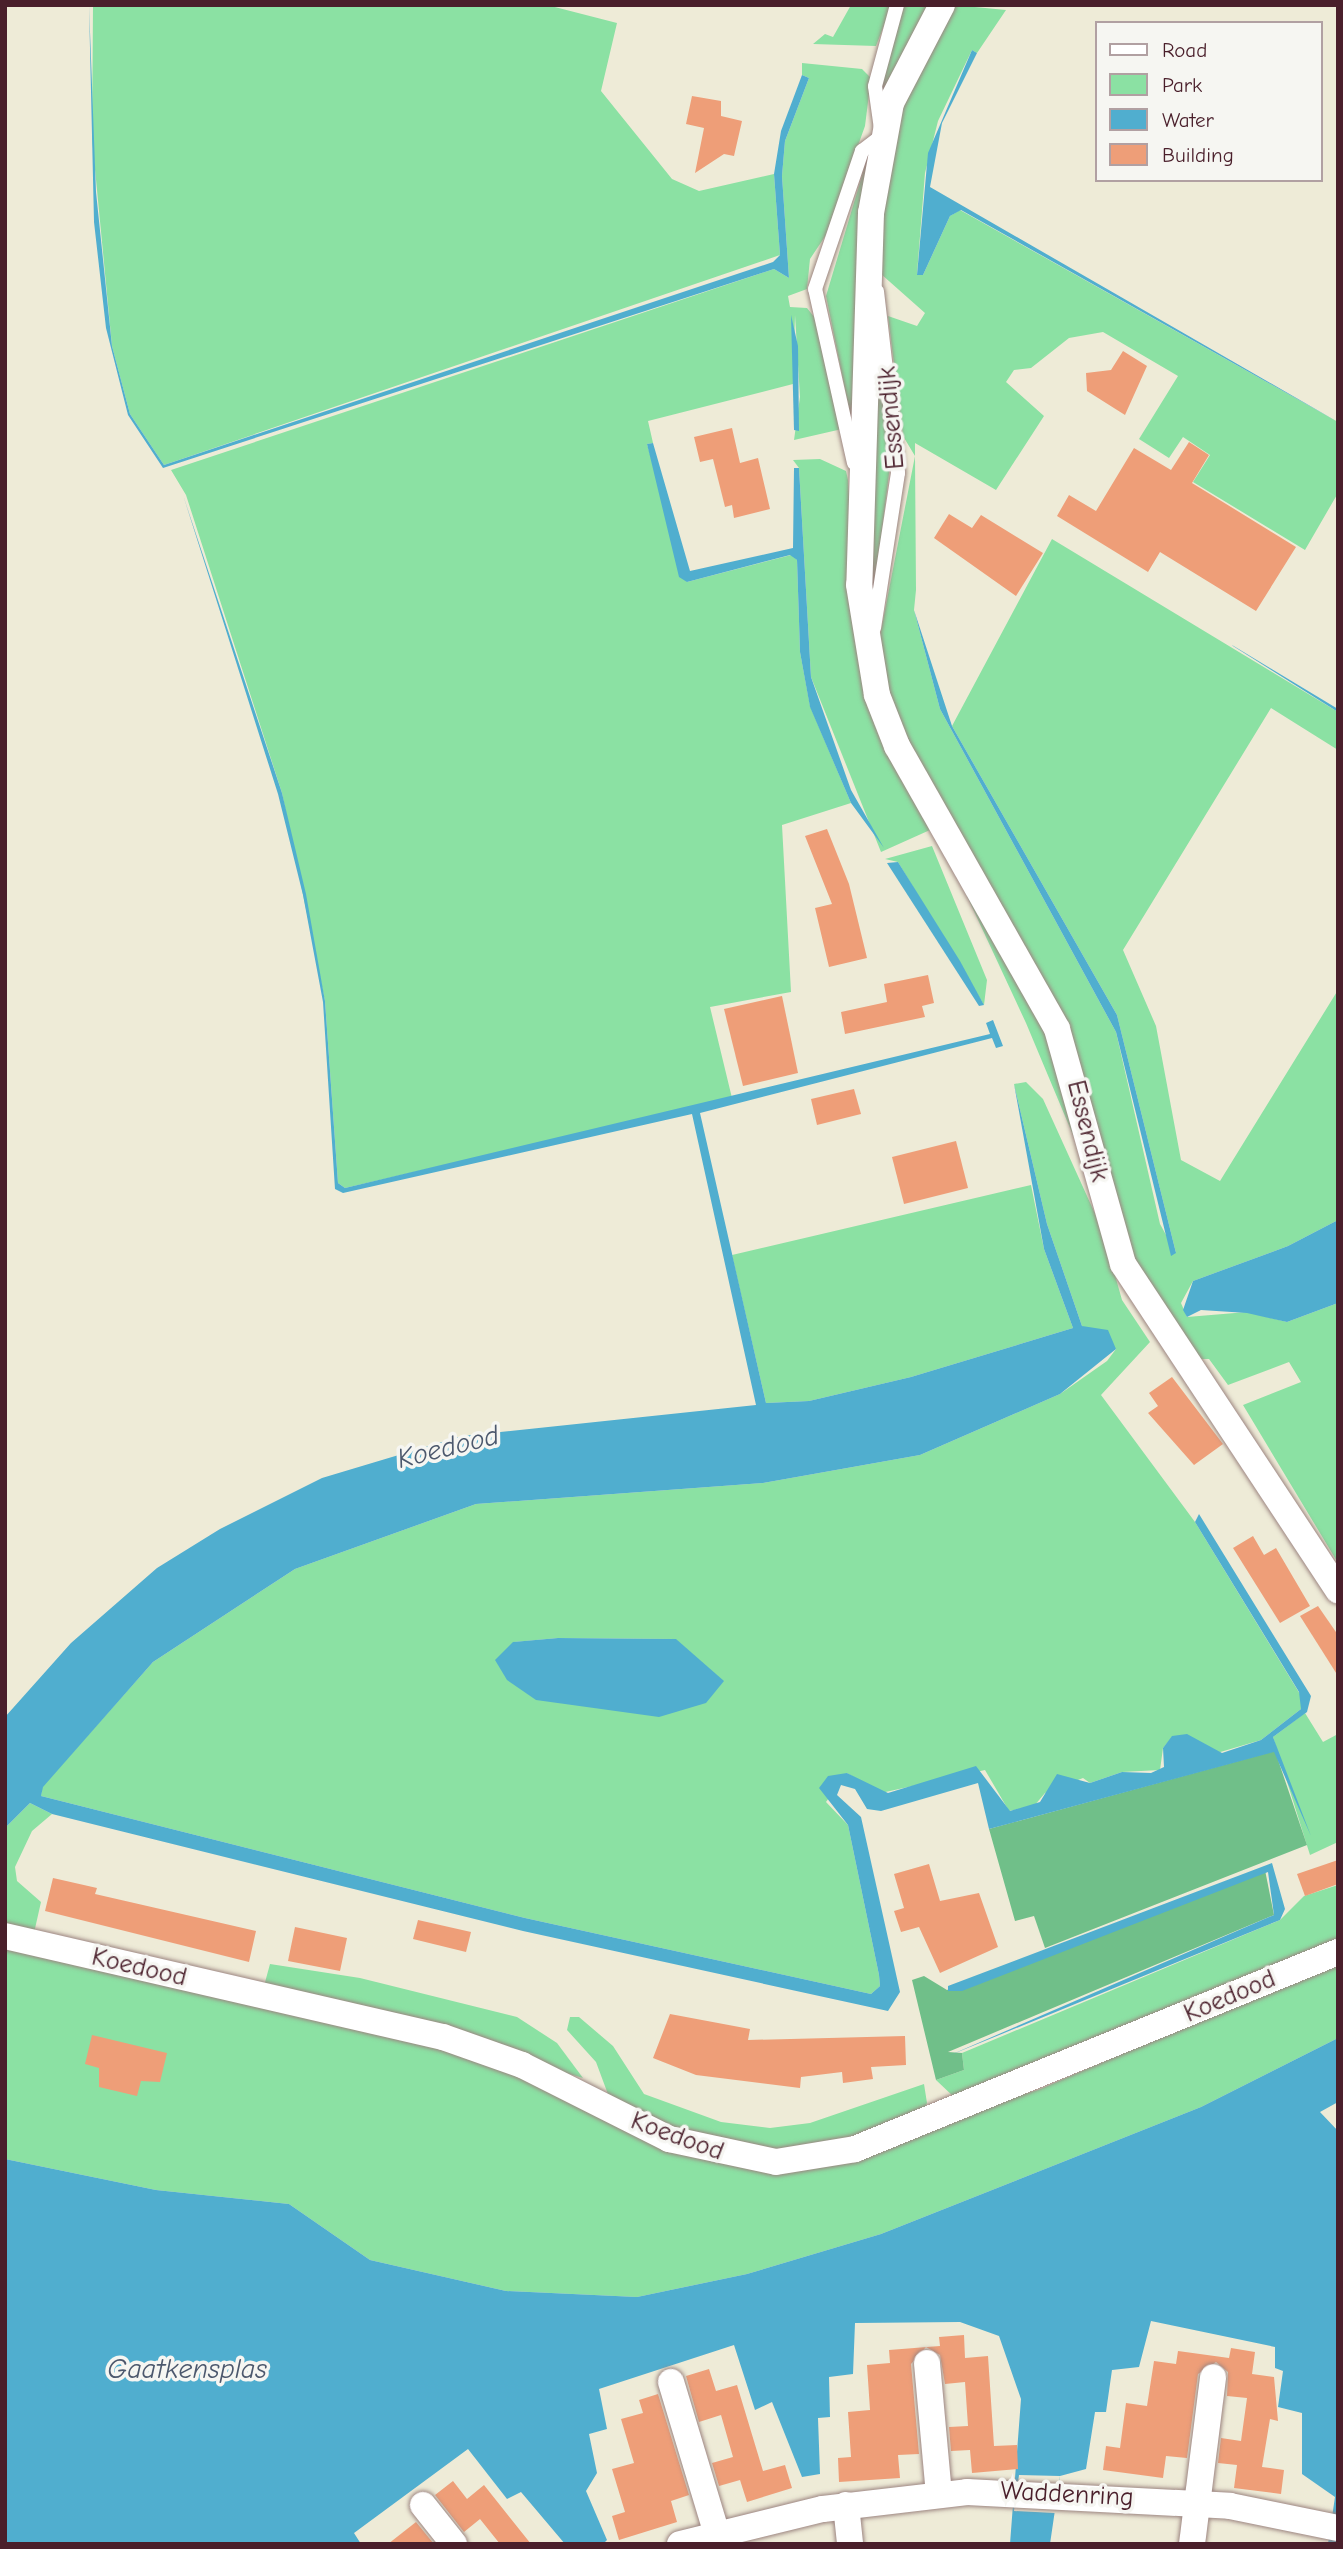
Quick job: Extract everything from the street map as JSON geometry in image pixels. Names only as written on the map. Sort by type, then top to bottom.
[{"type":"street","name":"Essendijk","points":[[942,5],[905,73],[882,136],[868,266],[860,488],[859,585],[867,653],[897,746],[1057,1029],[1123,1264],[1338,1590]]},
{"type":"street","name":"Koedood","points":[[5,1936],[443,2037],[522,2064],[669,2139],[776,2162],[855,2149],[1338,1952]]},
{"type":"street","points":[[927,2363],[939,2494]]},
{"type":"street","points":[[1192,2544],[1213,2376]]},
{"type":"street","points":[[671,2382],[716,2531]]},
{"type":"street","name":"Waddenring","points":[[680,2544],[716,2531],[846,2505],[939,2494],[1017,2491],[1196,2503],[1334,2527]]},
{"type":"street","points":[[423,2505],[454,2544]]},
{"type":"street","points":[[846,2505],[850,2544]]},
{"type":"lane","name":"Essendijk","points":[[860,488],[815,289],[862,151],[882,136],[875,86],[897,5]]},
{"type":"lane","name":"Essendijk","points":[[867,653],[898,473],[881,307],[868,266]]},
{"type":"green space","points":[[93,5],[547,5],[617,23],[601,91],[672,179],[699,191],[774,174],[780,255],[164,465],[130,414],[112,346],[92,138]]},
{"type":"green space","points":[[851,5],[892,5],[876,46],[813,44],[825,34],[833,37]]},
{"type":"green space","points":[[903,5],[931,5],[882,103],[881,85]]},
{"type":"green space","points":[[954,5],[1006,10],[977,53],[972,50],[938,121],[925,173],[917,274],[923,275],[950,216],[960,210],[1338,422],[1338,493],[1305,550],[1193,482],[1210,455],[1183,437],[1169,458],[1139,439],[1178,376],[1103,332],[1069,338],[1031,368],[1014,370],[1006,382],[1044,416],[996,490],[915,443],[915,456],[903,436],[888,316],[917,326],[925,313],[881,274],[883,187],[900,107]]},
{"type":"green space","points":[[802,63],[862,69],[871,78],[865,126],[826,235],[810,259],[807,289],[788,296],[790,307],[807,308],[819,323],[842,429],[794,440],[800,397],[795,315],[793,384],[648,421],[653,443],[647,444],[687,582],[791,555],[797,560],[800,652],[810,706],[851,803],[782,825],[791,992],[710,1007],[732,1098],[345,1188],[338,1183],[325,1001],[282,793],[186,495],[171,470],[774,269],[789,278],[782,176],[785,141],[809,78],[802,75]]},
{"type":"green space","points":[[868,156],[851,419],[826,296]]},
{"type":"green space","points":[[875,313],[890,466],[871,620]]},
{"type":"green space","points":[[915,456],[914,610],[940,709],[1116,1032],[1160,1224],[1176,1253],[1117,1015],[952,726],[1052,539],[1338,712],[1338,750],[1271,708],[1123,950],[1156,1026],[1181,1160],[1220,1181],[1338,990],[1338,1220],[1288,1246],[1193,1281],[1181,1303],[1187,1317],[1247,1312],[1287,1322],[1338,1303],[1338,1563],[1243,1405],[1301,1382],[1289,1362],[1228,1385],[1209,1359],[1197,1359],[1139,1277],[1098,1133],[911,756],[876,656]]},
{"type":"green space","points":[[820,459],[846,471],[860,668],[930,830],[881,852],[811,677],[799,468],[793,460]]},
{"type":"green space","points":[[932,846],[987,980],[984,1005],[898,862],[885,859]]},
{"type":"green space","points":[[965,892],[1038,1007],[1083,1159],[1026,1023]]},
{"type":"green space","points":[[1026,1082],[1043,1099],[1102,1229],[1122,1300],[1150,1342],[1101,1395],[1195,1522],[1303,1699],[1301,1709],[1261,1740],[1217,1753],[1173,1736],[1163,1748],[1160,1770],[1122,1772],[1090,1783],[1083,1778],[1045,1793],[1034,1806],[1009,1811],[985,1770],[881,1793],[847,1773],[826,1802],[848,1825],[879,1975],[880,1986],[871,1994],[525,1918],[41,1796],[42,1787],[153,1662],[295,1569],[476,1504],[763,1483],[920,1455],[1060,1394],[1107,1361],[1116,1349],[1082,1326],[1047,1224],[1014,1084]],"holes":[[[558,1638],[676,1639],[496,1660],[514,1642]]]},
{"type":"green space","points":[[1031,1185],[1044,1249],[1073,1328],[911,1377],[809,1401],[766,1403],[732,1255]]},
{"type":"green space","points":[[1305,1713],[1323,1742],[1338,1734],[1338,1842],[1310,1855],[1273,1737]]},
{"type":"green space","points":[[1275,1751],[1307,1845],[1045,1948],[1034,1916],[1015,1921],[989,1829]]},
{"type":"green space","points":[[30,1803],[52,1814],[32,1831],[15,1867],[17,1881],[41,1902],[34,1933],[5,1925],[5,1828]]},
{"type":"green space","points":[[1265,1870],[1274,1915],[948,2052],[962,2053],[964,2070],[936,2080],[912,1980],[924,1976],[947,1990]]},
{"type":"green space","points":[[1338,1885],[1338,1941],[955,2098],[936,2080],[964,2070],[962,2053],[1280,1920],[1304,1896]]},
{"type":"green space","points":[[5,1947],[473,2055],[667,2148],[758,2171],[1038,2090],[1338,1961],[1338,2038],[1201,2107],[881,2234],[747,2274],[637,2297],[506,2291],[370,2260],[289,2204],[156,2190],[5,2159]]},
{"type":"green space","points":[[270,1964],[360,1978],[517,2017],[557,2043],[583,2078],[264,1986]]},
{"type":"green space","points":[[570,2017],[579,2017],[613,2046],[644,2094],[721,2122],[770,2128],[810,2123],[924,2084],[927,2103],[924,2110],[840,2142],[769,2150],[680,2130],[609,2097],[596,2062],[567,2030]]},
{"type":"water","points":[[89,5],[96,192],[112,346],[130,414],[164,465],[773,262],[780,255],[774,174],[781,131],[802,75],[809,78],[785,141],[782,176],[789,278],[774,269],[163,468],[128,415],[106,328],[94,222]]},
{"type":"water","points":[[972,50],[977,53],[942,123],[930,187],[1338,422],[961,210],[950,216],[923,275],[917,275],[928,153]]},
{"type":"water","points":[[791,315],[798,346],[799,431],[794,430]]},
{"type":"water","points":[[653,443],[690,571],[793,548],[794,468],[799,468],[811,677],[851,790],[884,848],[851,803],[810,707],[800,652],[797,560],[790,555],[687,582],[679,577],[647,444]]},
{"type":"water","points":[[183,495],[282,793],[306,894],[325,1001],[338,1183],[345,1188],[990,1034],[986,1023],[993,1020],[1003,1046],[996,1048],[992,1038],[700,1113],[766,1403],[809,1401],[911,1377],[1073,1328],[1044,1249],[1014,1084],[1047,1224],[1082,1326],[1108,1330],[1116,1349],[1060,1394],[920,1455],[763,1483],[476,1504],[295,1569],[153,1662],[43,1787],[41,1796],[525,1918],[871,1994],[880,1986],[879,1975],[848,1825],[819,1788],[828,1776],[847,1773],[888,1793],[976,1766],[1010,1811],[1040,1802],[1057,1774],[1090,1783],[1122,1772],[1151,1773],[1164,1767],[1163,1748],[1172,1736],[1187,1734],[1222,1753],[1261,1740],[1301,1709],[1299,1692],[1195,1522],[1199,1514],[1311,1696],[1307,1712],[1273,1737],[1311,1836],[1274,1752],[989,1829],[978,1783],[881,1811],[867,1809],[855,1789],[841,1785],[837,1795],[861,1817],[900,1992],[888,2011],[523,1931],[52,1814],[30,1803],[5,1828],[5,1717],[71,1643],[157,1568],[220,1529],[322,1478],[462,1436],[756,1405],[692,1114],[343,1193],[335,1189],[323,1002],[303,895],[278,794]]},
{"type":"water","points":[[914,610],[952,726],[1117,1015],[1176,1253],[1171,1256],[1116,1032],[940,709]]},
{"type":"water","points":[[1233,646],[1338,709],[1338,712]]},
{"type":"water","points":[[898,862],[960,961],[984,1005],[979,1006],[887,863]]},
{"type":"water","points":[[1338,1220],[1338,1303],[1287,1322],[1247,1313],[1201,1310],[1187,1317],[1183,1310],[1193,1281],[1288,1246]]},
{"type":"water","points":[[558,1638],[676,1639],[724,1681],[706,1703],[659,1717],[536,1700],[507,1680],[495,1660],[513,1642]]},
{"type":"water","points":[[1272,1863],[1285,1909],[1280,1920],[948,2056],[1274,1915],[1268,1872],[962,1991],[948,1991],[948,1986]]},
{"type":"water","name":"Gaatkensplas","points":[[1338,2038],[1338,2102],[1320,2112],[1338,2131],[1338,2544],[1328,2544],[1335,2497],[1302,2474],[1302,2413],[1278,2407],[1283,2371],[1275,2368],[1275,2347],[1151,2321],[1139,2367],[1112,2370],[1106,2412],[1095,2412],[1086,2469],[1060,2476],[1050,2544],[1010,2544],[1021,2399],[999,2336],[960,2322],[855,2323],[853,2374],[829,2377],[830,2417],[818,2418],[820,2474],[802,2477],[772,2402],[755,2410],[734,2345],[599,2389],[607,2429],[589,2434],[597,2473],[586,2491],[607,2540],[603,2544],[565,2544],[521,2492],[507,2499],[468,2449],[354,2533],[361,2544],[5,2544],[5,2159],[156,2190],[289,2204],[370,2260],[506,2291],[637,2297],[747,2274],[881,2234],[1201,2107]]},
{"type":"pier","points":[[1019,2475],[1060,2476],[1055,2513],[1014,2511]]},
{"type":"building","points":[[692,96],[721,101],[721,116],[742,121],[734,156],[724,154],[695,173],[704,128],[686,124]]},
{"type":"building","points":[[1123,351],[1147,366],[1125,415],[1087,391],[1086,373],[1111,370]]},
{"type":"building","points":[[732,428],[740,463],[758,458],[770,509],[734,518],[732,505],[725,507],[713,459],[700,462],[694,437]]},
{"type":"building","points":[[1189,442],[1209,455],[1192,483],[1296,547],[1256,611],[1160,552],[1148,572],[1057,516],[1069,495],[1096,511],[1134,448],[1171,470]]},
{"type":"building","points":[[949,514],[972,528],[981,515],[1043,553],[1016,596],[934,538]]},
{"type":"building","points":[[827,829],[849,884],[867,958],[829,967],[815,908],[832,904],[805,836]]},
{"type":"building","points":[[928,975],[934,1003],[922,1006],[925,1017],[845,1034],[841,1012],[887,1002],[884,984]]},
{"type":"building","points":[[782,996],[798,1073],[743,1086],[724,1009]]},
{"type":"building","points":[[854,1089],[861,1114],[817,1125],[811,1099]]},
{"type":"building","points":[[956,1141],[968,1188],[904,1204],[892,1157]]},
{"type":"building","points":[[1172,1377],[1223,1444],[1194,1465],[1148,1413],[1158,1406],[1149,1393]]},
{"type":"building","points":[[1253,1536],[1264,1555],[1276,1548],[1310,1606],[1280,1623],[1233,1548]]},
{"type":"building","points":[[1318,1606],[1338,1635],[1338,1676],[1300,1616]]},
{"type":"building","points":[[1338,1860],[1338,1884],[1305,1896],[1297,1874]]},
{"type":"building","points":[[929,1864],[940,1901],[979,1893],[998,1947],[940,1973],[919,1927],[901,1932],[894,1911],[904,1908],[894,1874]]},
{"type":"building","points":[[53,1878],[97,1888],[95,1894],[256,1931],[249,1962],[45,1911]]},
{"type":"building","points":[[418,1920],[471,1932],[466,1952],[413,1939]]},
{"type":"building","points":[[295,1927],[347,1938],[340,1971],[288,1961]]},
{"type":"building","points":[[670,2014],[750,2029],[748,2040],[905,2036],[906,2065],[871,2067],[873,2079],[843,2083],[842,2072],[801,2077],[800,2088],[696,2075],[653,2058]]},
{"type":"building","points":[[92,2035],[167,2053],[160,2082],[141,2081],[137,2096],[99,2087],[99,2068],[85,2064]]},
{"type":"building","points":[[964,2335],[965,2358],[988,2356],[994,2446],[1017,2445],[1018,2469],[972,2473],[970,2450],[951,2451],[949,2427],[968,2426],[965,2382],[945,2384],[940,2355],[926,2347],[940,2346],[939,2337]]},
{"type":"building","points":[[926,2347],[911,2364],[919,2454],[898,2455],[900,2478],[839,2482],[838,2458],[851,2457],[848,2412],[870,2410],[867,2365],[890,2363],[889,2350]]},
{"type":"building","points":[[1231,2348],[1255,2352],[1252,2374],[1274,2377],[1278,2421],[1270,2419],[1262,2467],[1284,2470],[1281,2494],[1234,2488],[1237,2465],[1218,2463],[1221,2438],[1241,2441],[1247,2398],[1227,2396],[1228,2372],[1216,2362],[1198,2374],[1187,2458],[1166,2456],[1163,2478],[1103,2470],[1106,2446],[1120,2448],[1126,2403],[1147,2406],[1154,2361],[1176,2364],[1178,2351],[1229,2358]]},
{"type":"building","points":[[709,2369],[716,2391],[737,2385],[763,2471],[785,2465],[792,2488],[747,2502],[740,2480],[719,2486],[712,2463],[733,2457],[721,2415],[699,2422],[686,2376]]},
{"type":"building","points":[[658,2394],[689,2495],[671,2501],[677,2522],[619,2540],[612,2516],[625,2512],[612,2469],[634,2463],[621,2419],[643,2413],[639,2400]]},
{"type":"building","points":[[453,2481],[467,2499],[484,2485],[531,2544],[500,2544],[480,2519],[464,2532],[435,2495]]},
{"type":"building","points":[[416,2522],[434,2544],[388,2544]]}]
